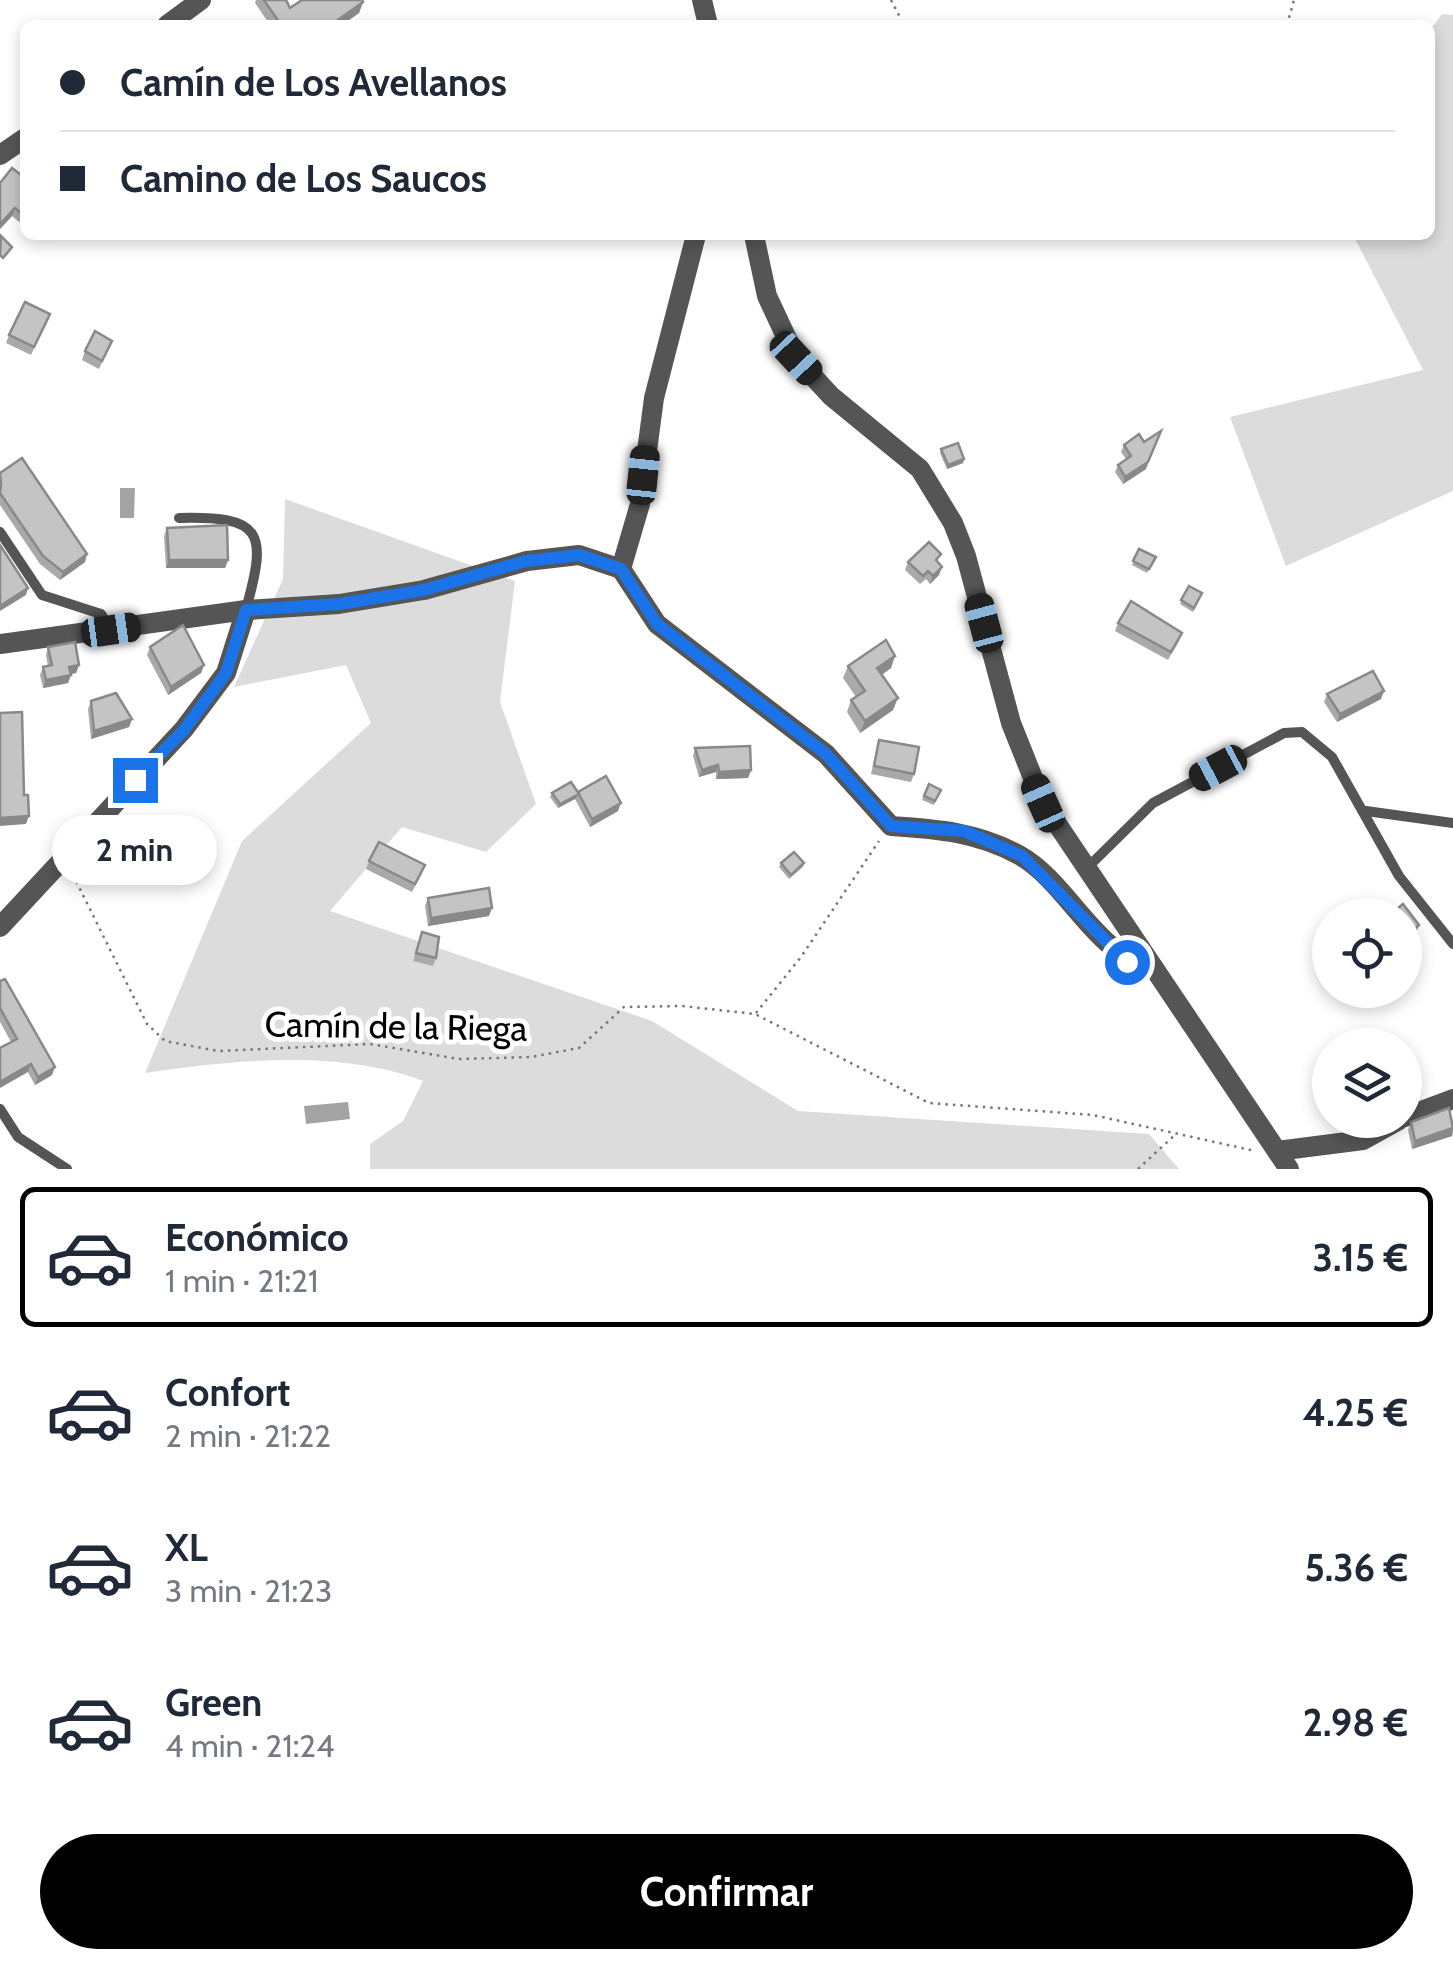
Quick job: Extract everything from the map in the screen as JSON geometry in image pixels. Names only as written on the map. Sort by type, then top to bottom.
[{"type":"street","points":[[174,20],[201,0]]},
{"type":"street","points":[[621,569],[640,504],[654,398],[695,240]]},
{"type":"street","points":[[755,240],[767,296],[796,358],[832,396],[920,469],[952,523],[966,556],[1026,763],[1043,803],[1283,1160],[1311,1149],[1367,1138]]},
{"type":"street","points":[[0,644],[246,610],[339,604],[424,590],[526,561],[579,555],[621,569],[657,624],[826,754],[891,826],[964,831],[1022,856],[1127,962],[1153,967]]},
{"type":"street","points":[[0,927],[205,701],[226,673],[246,610]]},
{"type":"street","points":[[1422,1111],[1453,1100]]},
{"type":"lane","points":[[179,518],[231,517],[250,529],[258,546],[246,610]]},
{"type":"lane","points":[[0,532],[42,595],[101,614],[111,630]]},
{"type":"lane","points":[[1086,869],[1152,803],[1284,733],[1302,732],[1332,757],[1366,811],[1399,876],[1453,944]]},
{"type":"lane","points":[[1366,811],[1453,823]]},
{"type":"lane","points":[[0,1109],[18,1137],[67,1169]]},
{"type":"path","points":[[756,1014],[772,987],[801,958],[891,826]]},
{"type":"path","name":"Camín de la Riega","points":[[62,857],[148,1024],[166,1040],[218,1052],[339,1044],[459,1059],[531,1056],[580,1048],[624,1008],[682,1006],[756,1014],[929,1103],[1093,1115],[1283,1160]]},
{"type":"path","points":[[1138,1169],[1177,1133]]},
{"type":"shaded area","points":[[1442,14],[1453,15],[1453,491],[1286,566],[1230,417],[1423,370],[1356,240],[1435,240],[1435,23]]},
{"type":"shaded area","points":[[120,488],[135,488],[134,518],[120,518]]},
{"type":"shaded area","points":[[285,499],[515,581],[500,702],[536,804],[486,852],[402,827],[330,911],[652,1021],[798,1111],[1149,1134],[1179,1169],[370,1169],[370,1144],[403,1121],[423,1081],[356,1064],[321,1061],[249,1061],[145,1073],[242,841],[371,723],[346,665],[234,687],[283,579]]},
{"type":"shaded area","points":[[348,1102],[350,1119],[306,1124],[304,1106]]},
{"type":"building","points":[[264,0],[286,0],[290,8],[302,0],[363,2],[338,20],[278,20]]},
{"type":"building","points":[[12,168],[20,174],[20,212],[15,208],[0,224],[0,183]]},
{"type":"building","points":[[1,236],[12,247],[3,258],[0,255]]},
{"type":"building","points":[[25,302],[50,314],[34,347],[9,335]]},
{"type":"building","points":[[95,331],[112,341],[102,361],[85,351]]},
{"type":"building","points":[[1161,431],[1148,462],[1125,477],[1118,465],[1131,456],[1124,445],[1139,434],[1144,442]]},
{"type":"building","points":[[958,443],[964,459],[948,465],[941,449]]},
{"type":"building","points":[[22,458],[87,554],[63,572],[43,556],[0,493],[0,473]]},
{"type":"building","points":[[227,525],[228,560],[169,560],[167,528]]},
{"type":"building","points":[[929,542],[941,554],[936,560],[942,567],[933,576],[928,571],[923,576],[908,562]]},
{"type":"building","points":[[0,545],[28,588],[0,606]]},
{"type":"building","points":[[1139,549],[1156,557],[1149,569],[1133,561]]},
{"type":"building","points":[[1189,586],[1202,593],[1194,608],[1181,600]]},
{"type":"building","points":[[1131,601],[1182,633],[1171,652],[1118,623]]},
{"type":"building","points":[[183,625],[204,665],[171,687],[150,647]]},
{"type":"building","points":[[886,640],[895,656],[877,668],[898,698],[865,721],[851,700],[865,691],[848,666]]},
{"type":"building","points":[[75,642],[79,665],[69,667],[71,675],[46,680],[43,667],[52,665],[48,647]]},
{"type":"building","points":[[1373,671],[1384,691],[1340,714],[1327,694]]},
{"type":"building","points":[[116,693],[132,719],[94,731],[91,701]]},
{"type":"building","points":[[22,712],[24,795],[28,795],[29,816],[0,818],[0,713]]},
{"type":"building","points":[[879,740],[919,747],[914,774],[874,766]]},
{"type":"building","points":[[750,746],[751,770],[719,772],[718,765],[702,770],[695,748]]},
{"type":"building","points":[[606,776],[621,803],[592,819],[578,792]]},
{"type":"building","points":[[571,782],[579,794],[560,804],[552,793]]},
{"type":"building","points":[[929,784],[941,790],[935,801],[924,796]]},
{"type":"building","points":[[379,842],[425,865],[415,884],[369,861]]},
{"type":"building","points":[[794,852],[804,863],[791,875],[781,863]]},
{"type":"building","points":[[489,888],[492,908],[431,918],[428,898]]},
{"type":"building","points":[[422,932],[439,937],[436,958],[416,953]]},
{"type":"building","points":[[5,979],[55,1067],[38,1077],[31,1064],[0,1082],[0,1048],[17,1039],[0,1008],[0,981]]},
{"type":"building","points":[[1449,1108],[1453,1128],[1415,1141],[1414,1138],[1422,1138],[1422,1118]]},
{"type":"route","points":[[135,780],[184,730],[226,673],[246,610],[339,604],[424,590],[526,561],[579,555],[621,569],[657,624],[826,754],[891,826],[964,831],[1022,856],[1127,962]]}]
